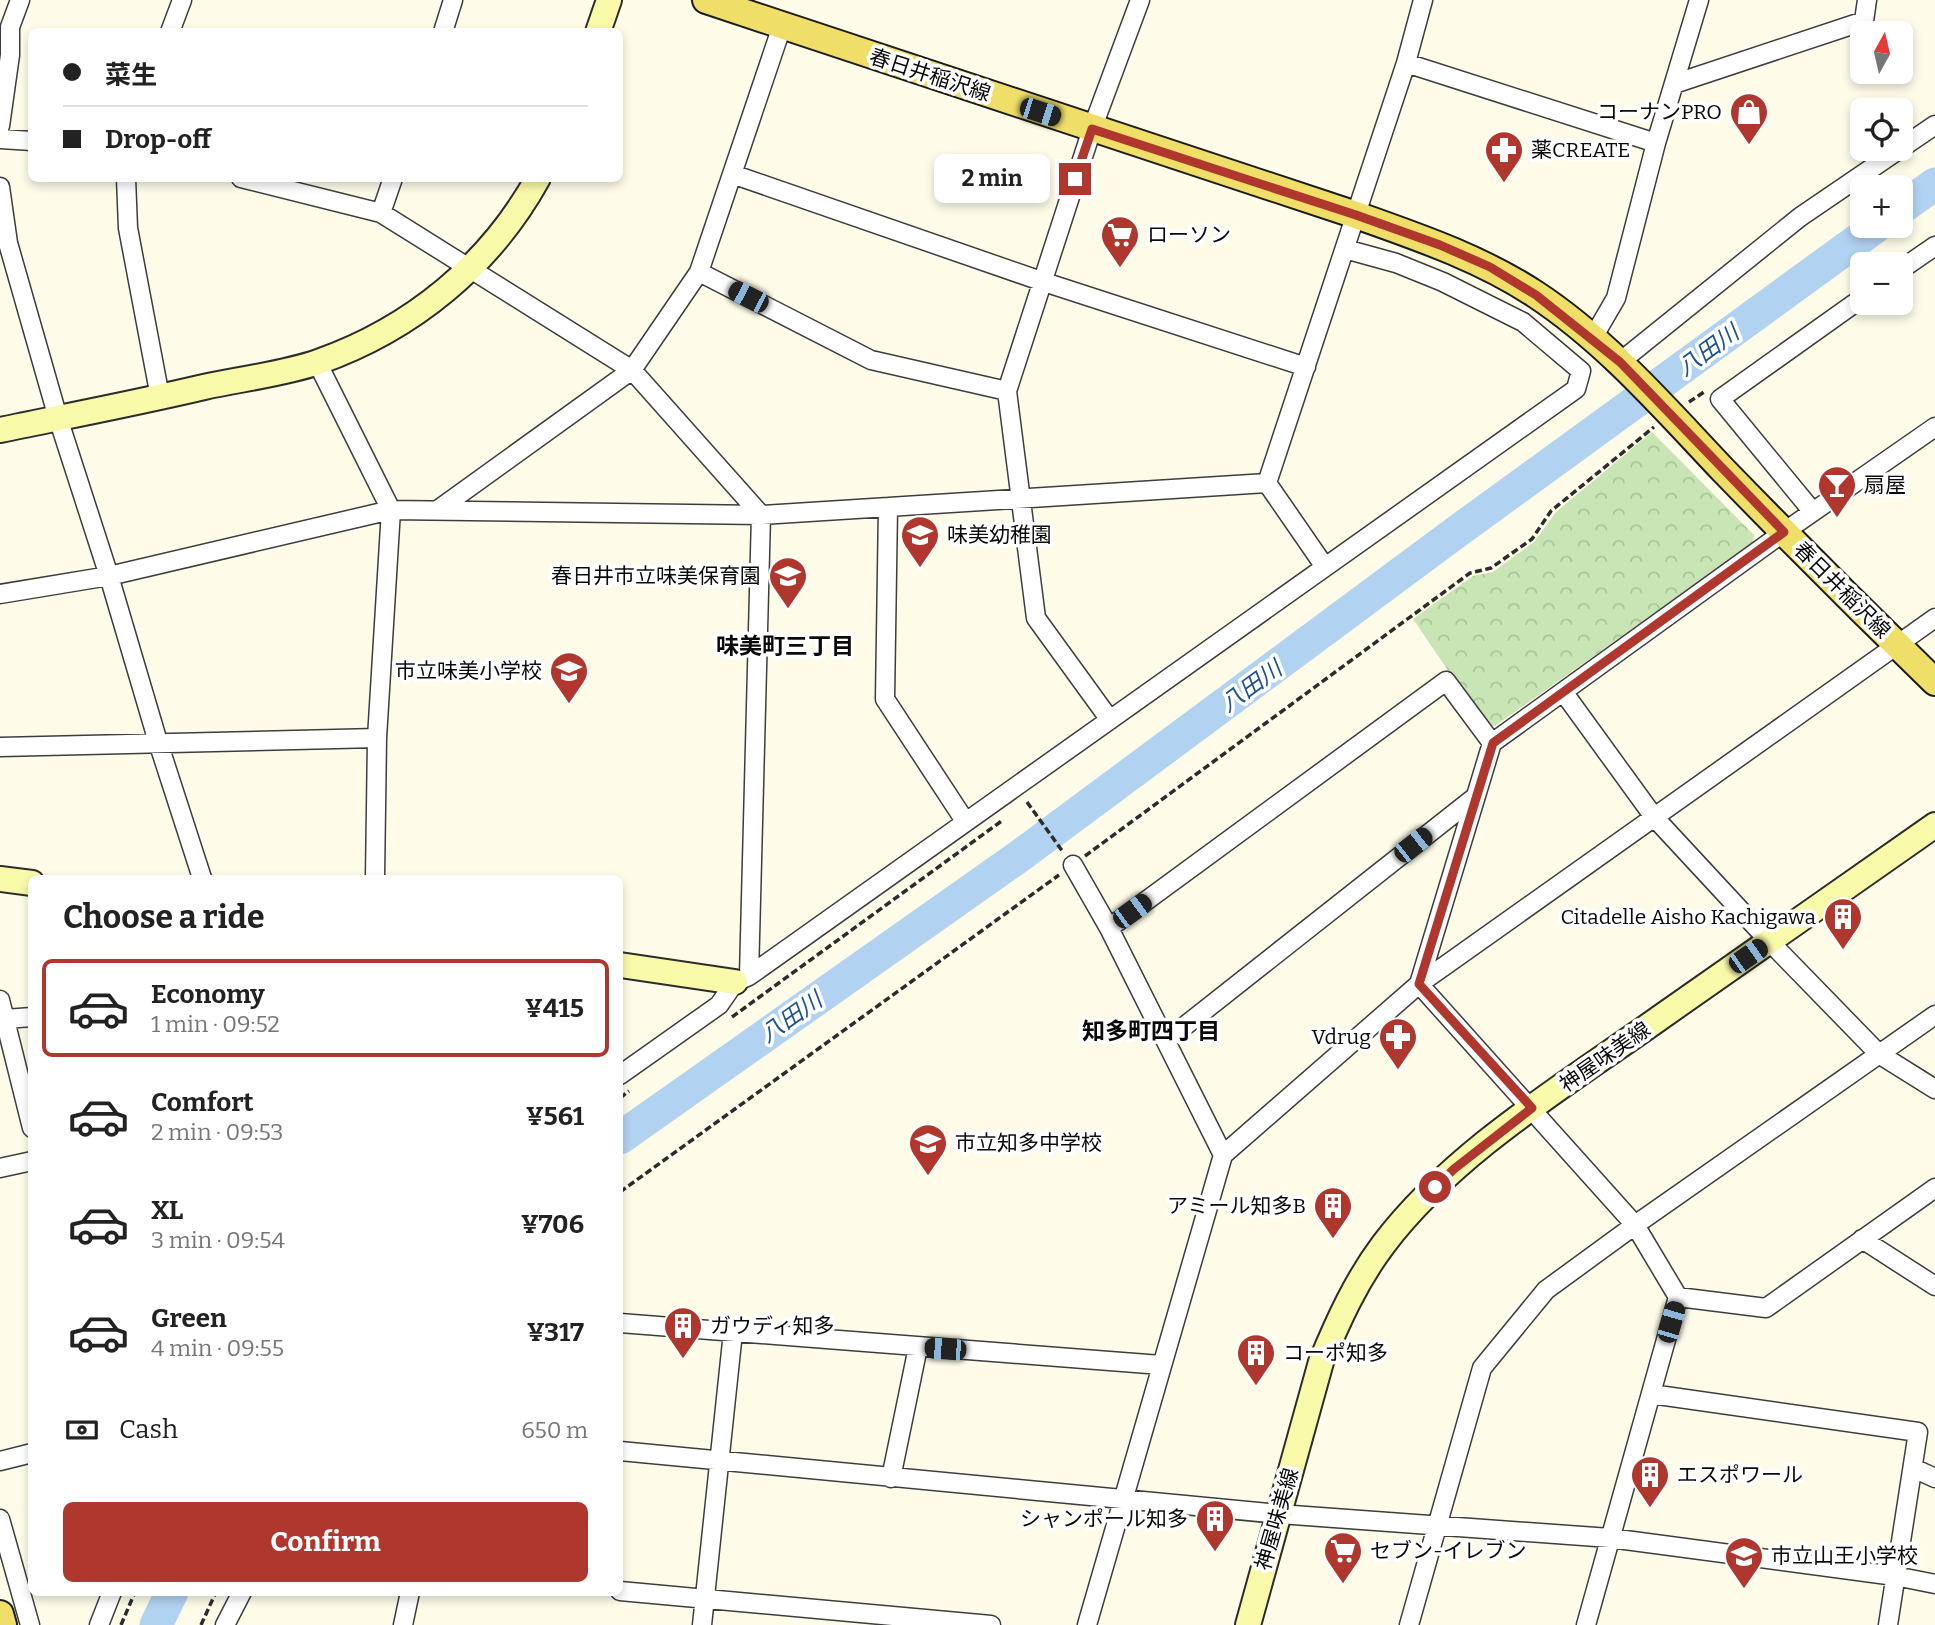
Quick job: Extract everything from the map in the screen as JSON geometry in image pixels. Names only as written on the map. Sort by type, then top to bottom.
[{"type":"main road","points":[[599,28],[609,0]]},
{"type":"main road","name":"春日井稲沢線","points":[[706,0],[1356,215],[1440,245],[1490,267],[1536,295],[1626,368],[1658,416],[1784,532],[1935,682]]},
{"type":"main road","points":[[0,430],[317,362],[404,321],[471,269],[522,208],[536,182]]},
{"type":"main road","name":"神屋味美線","points":[[1248,1625],[1321,1362],[1355,1288],[1383,1245],[1417,1205],[1454,1169],[1532,1108],[1935,825]]},
{"type":"main road","points":[[0,881],[28,883]]},
{"type":"main road","points":[[623,965],[742,979]]},
{"type":"main road","points":[[0,1614],[3,1625]]},
{"type":"street","points":[[0,125],[10,55],[5,28],[20,0]]},
{"type":"street","points":[[172,28],[182,0]]},
{"type":"street","points":[[444,28],[453,0]]},
{"type":"street","points":[[1110,720],[1036,618],[1007,391],[1092,129],[1140,0]]},
{"type":"street","points":[[1267,483],[1406,63],[1423,0]]},
{"type":"street","points":[[1590,338],[1616,298],[1656,144],[1699,0]]},
{"type":"street","points":[[1674,84],[1864,20],[1867,0]]},
{"type":"street","points":[[439,509],[632,370],[699,272],[782,26]]},
{"type":"street","points":[[1406,63],[1656,144]]},
{"type":"street","points":[[1626,368],[1800,217],[1935,125]]},
{"type":"street","points":[[0,139],[28,141]]},
{"type":"street","points":[[732,174],[1041,281],[1306,367]]},
{"type":"street","points":[[126,182],[128,228],[160,397]]},
{"type":"street","points":[[257,182],[381,213],[632,370],[761,515],[742,979]]},
{"type":"street","points":[[381,213],[392,182]]},
{"type":"street","points":[[0,187],[8,243],[58,418],[201,875]]},
{"type":"street","points":[[1913,261],[1935,246]]},
{"type":"street","points":[[623,1073],[719,1005],[742,979],[1576,389],[1581,371],[1522,322],[1443,282],[1396,263],[1345,249]]},
{"type":"street","points":[[699,272],[871,360],[1007,391]]},
{"type":"street","points":[[1813,513],[1720,399],[1850,307]]},
{"type":"street","points":[[317,362],[391,510],[377,738],[375,875]]},
{"type":"street","points":[[1419,984],[1493,743],[1784,532],[1935,427]]},
{"type":"street","points":[[1267,483],[1325,567]]},
{"type":"street","points":[[0,594],[109,576],[391,510],[761,515],[1267,483]]},
{"type":"street","points":[[888,507],[885,699],[965,821]]},
{"type":"street","points":[[1087,1625],[1223,1155],[1419,984],[1935,618]]},
{"type":"street","points":[[1109,928],[1446,681],[1493,743]]},
{"type":"street","points":[[1564,693],[1654,817],[1769,941],[1879,1054],[1935,1089]]},
{"type":"street","points":[[0,747],[377,738]]},
{"type":"street","points":[[1167,1040],[1475,797]]},
{"type":"street","points":[[1071,863],[1109,928],[1223,1155]]},
{"type":"street","points":[[1419,984],[1635,1225],[1678,1297],[1586,1625]]},
{"type":"street","points":[[0,1000],[28,1112]]},
{"type":"street","points":[[1409,1625],[1482,1368],[1546,1290],[1935,1015]]},
{"type":"street","points":[[5,1019],[28,1017]]},
{"type":"street","points":[[0,1168],[28,1162]]},
{"type":"street","points":[[1678,1297],[1766,1308],[1935,1188]]},
{"type":"street","points":[[1862,1239],[1935,1286]]},
{"type":"street","points":[[623,1323],[1161,1365]]},
{"type":"street","points":[[702,1625],[733,1332]]},
{"type":"street","points":[[891,1478],[918,1347]]},
{"type":"street","points":[[1651,1394],[1927,1432],[1913,1468],[1888,1625]]},
{"type":"street","points":[[623,1451],[1279,1514],[1610,1538],[1895,1576],[1935,1584]]},
{"type":"street","points":[[0,1461],[28,1453]]},
{"type":"street","points":[[1913,1468],[1935,1478]]},
{"type":"street","points":[[0,1519],[30,1625]]},
{"type":"street","points":[[623,1591],[991,1625]]},
{"type":"street","points":[[99,1625],[110,1596]]},
{"type":"street","points":[[225,1625],[240,1596]]},
{"type":"street","points":[[403,1625],[409,1596]]},
{"type":"path","points":[[623,1190],[1470,573],[1491,568],[1532,540],[1552,511],[1658,416]]},
{"type":"path","points":[[1033,798],[1027,802],[1028,805],[1071,863]]},
{"type":"path","points":[[728,1020],[1005,818]]},
{"type":"path","points":[[623,1096],[630,1090]]},
{"type":"path","points":[[121,1625],[133,1596]]},
{"type":"path","points":[[201,1625],[214,1596]]},
{"type":"green space","points":[[1652,432],[1754,535],[1753,543],[1495,726],[1485,725],[1413,619],[1473,576],[1493,572],[1534,542],[1556,512]]},
{"type":"waterway","name":"八田川","points":[[1913,200],[1935,184]]},
{"type":"waterway","name":"八田川","points":[[623,1136],[1021,855],[1455,533],[1861,238]]},
{"type":"waterway","name":"八田川","points":[[156,1625],[170,1596]]},
{"type":"place","name":"コーナンPRO","points":[[1749,146]]},
{"type":"place","name":"薬CREATE","points":[[1504,184]]},
{"type":"place","name":"ローソン","points":[[1120,269]]},
{"type":"place","name":"扇屋","points":[[1837,519]]},
{"type":"place","name":"味美幼稚園","points":[[920,569]]},
{"type":"place","name":"春日井市立味美保育園","points":[[788,610]]},
{"type":"place","name":"市立味美小学校","points":[[569,705]]},
{"type":"place","name":"Citadelle Aisho Kachigawa","points":[[1843,951]]},
{"type":"place","name":"Vdrug","points":[[1398,1071]]},
{"type":"place","name":"市立知多中学校","points":[[928,1177]]},
{"type":"place","name":"アミール知多B","points":[[1333,1240]]},
{"type":"place","name":"ガウディ知多","points":[[683,1360]]},
{"type":"place","name":"コーポ知多","points":[[1256,1387]]},
{"type":"place","name":"エスポワール","points":[[1650,1509]]},
{"type":"place","name":"シャンポール知多","points":[[1215,1553]]},
{"type":"place","name":"セブン-イレブン","points":[[1343,1585]]},
{"type":"place","name":"市立山王小学校","points":[[1744,1590]]},
{"type":"district","name":"味美町三丁目","points":[[785,646]]},
{"type":"district","name":"知多町四丁目","points":[[1151,1031]]},
{"type":"route","points":[[1075,179],[1092,129],[1356,215],[1440,245],[1490,267],[1536,295],[1620,362],[1784,532],[1493,743],[1419,984],[1532,1108],[1435,1187]]}]
